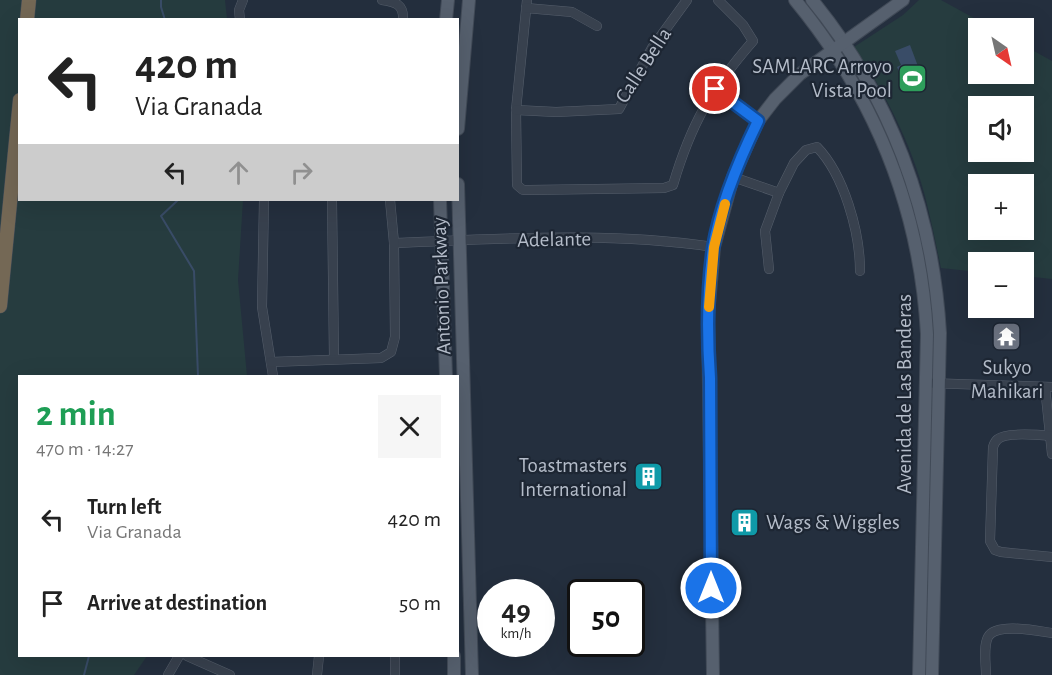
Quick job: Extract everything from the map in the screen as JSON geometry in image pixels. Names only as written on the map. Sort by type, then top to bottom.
[{"type":"highway","points":[[27,18],[29,0]]},
{"type":"highway","points":[[0,306],[18,121]]},
{"type":"main road","points":[[446,18],[448,0]]},
{"type":"main road","points":[[459,117],[469,0]]},
{"type":"main road","name":"Avenida de Las Banderas","points":[[795,0],[832,51],[879,129],[904,199],[916,242],[925,299],[927,334],[919,675]]},
{"type":"main road","name":"Avenida de Las Banderas","points":[[812,0],[843,43],[875,94],[890,124],[917,195],[928,239],[939,307],[940,384],[932,675]]},
{"type":"main road","points":[[713,675],[709,291],[714,247],[732,177],[758,121],[775,99],[800,74],[903,0]]},
{"type":"main road","name":"Antonio Parkway","points":[[440,201],[446,375]]},
{"type":"main road","name":"Antonio Parkway","points":[[459,201],[472,675]]},
{"type":"main road","points":[[454,657],[454,675]]},
{"type":"street","points":[[240,18],[239,10],[243,0]]},
{"type":"street","points":[[382,0],[396,2],[404,11],[403,18]]},
{"type":"street","name":"Calle Bella","points":[[516,110],[556,112],[619,109],[652,48],[687,0]]},
{"type":"street","points":[[597,26],[572,12],[526,4],[516,110],[517,185],[522,190],[664,188],[673,185],[694,125],[715,89],[753,41],[742,24],[718,0]]},
{"type":"street","points":[[715,89],[758,121]]},
{"type":"street","points":[[769,269],[765,231],[779,193],[794,163],[806,150],[818,147],[829,159],[845,194],[860,254],[860,271]]},
{"type":"street","points":[[732,177],[779,193]]},
{"type":"street","points":[[264,201],[262,307],[273,375]]},
{"type":"street","points":[[332,201],[334,358]]},
{"type":"street","points":[[271,362],[381,358],[391,352],[395,337],[394,243],[390,201]]},
{"type":"street","name":"Adelante","points":[[394,243],[624,238],[671,240],[714,247]]},
{"type":"street","points":[[927,383],[1048,387],[1052,454]]},
{"type":"street","points":[[1050,436],[1008,436],[1000,437],[996,441],[993,447],[990,540],[996,550],[1001,552],[1052,557]]},
{"type":"street","points":[[986,675],[986,644],[992,632],[1005,628],[1052,633]]},
{"type":"street","points":[[168,675],[178,657]]},
{"type":"street","points":[[189,657],[230,675]]},
{"type":"street","points":[[317,675],[318,657]]},
{"type":"street","points":[[395,657],[395,675]]},
{"type":"green space","points":[[0,0],[225,0],[227,18],[18,18],[18,201],[243,201],[238,280],[247,375],[18,375],[18,657],[146,657],[134,675],[0,675]]},
{"type":"green space","points":[[919,0],[941,0],[974,18],[968,18],[968,84],[1034,84],[1034,51],[1052,61],[1052,279],[1034,277],[1034,252],[968,252],[968,271],[941,268],[925,196],[905,137],[876,82],[854,47],[903,15]]},
{"type":"water","points":[[910,45],[919,69],[901,76],[897,67],[901,65],[895,51]]},
{"type":"waterway","points":[[161,0],[164,18]]},
{"type":"waterway","points":[[177,201],[161,216],[194,271],[198,375]]},
{"type":"waterway","points":[[84,675],[89,657]]},
{"type":"slow traffic","points":[[709,307],[714,247],[725,204]]},
{"type":"place","name":"SAMLARC Arroyo Vista Pool","points":[[913,78]]},
{"type":"place","name":"Sukyo Mahikari","points":[[1007,336]]},
{"type":"place","name":"Toastmasters International","points":[[648,477]]},
{"type":"place","name":"Wags & Wiggles","points":[[745,522]]},
{"type":"route","points":[[711,588],[709,291],[714,247],[732,177],[758,121],[715,89]]}]
